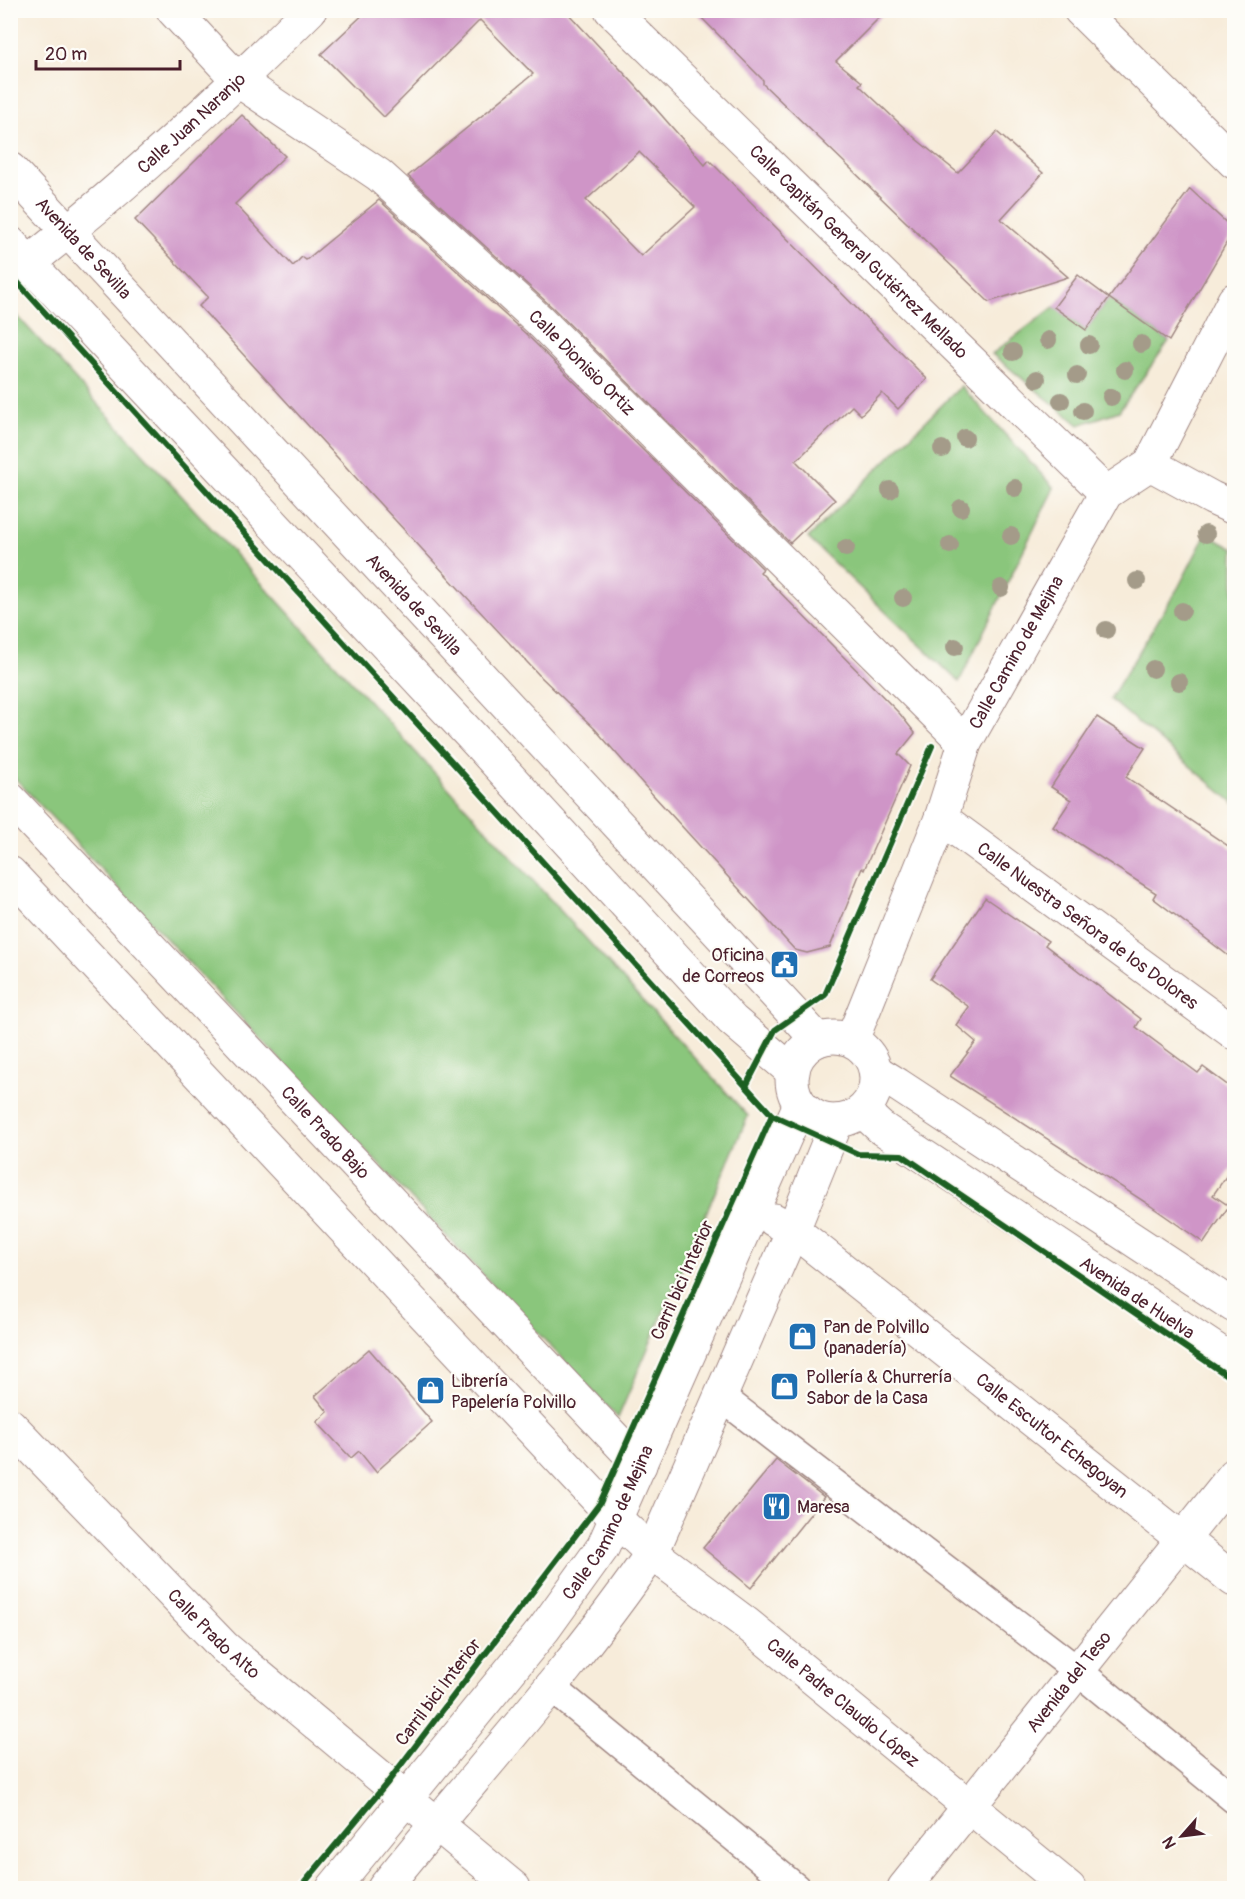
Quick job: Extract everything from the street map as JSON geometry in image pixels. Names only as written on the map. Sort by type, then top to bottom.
[{"type":"street","name":"Calle Dionisio Ortiz","points":[[173,10],[239,81],[379,176],[539,320],[965,742]]},
{"type":"street","name":"Calle Juan Naranjo","points":[[17,261],[69,232],[239,81],[310,10]]},
{"type":"street","name":"Calle Capitán General Gutiérrez Mellado","points":[[611,10],[1107,493]]},
{"type":"street","points":[[1080,10],[1234,162]]},
{"type":"street","name":"Avenida de Sevilla","points":[[10,169],[818,1040]]},
{"type":"street","points":[[17,261],[477,742],[732,1020],[792,1072]]},
{"type":"street","name":"Calle Camino de Mejina","points":[[852,1040],[941,818],[965,742],[1107,493],[1150,464],[1234,300]]},
{"type":"street","points":[[1150,464],[1234,508]]},
{"type":"street","name":"Calle Prado Bajo","points":[[10,799],[640,1465]]},
{"type":"street","name":"Calle Nuestra Señora de los Dolores","points":[[941,818],[1234,1033]]},
{"type":"street","points":[[10,873],[616,1519]]},
{"type":"street","points":[[384,1888],[551,1686],[626,1592],[652,1554],[793,1230],[850,1116],[874,1094],[877,1072],[868,1053],[852,1040],[841,1037],[818,1040],[806,1047],[797,1059],[792,1072],[794,1094],[800,1104],[817,1118],[850,1116]]},
{"type":"street","points":[[877,1072],[1234,1306]]},
{"type":"street","name":"Calle Camino de Mejina","points":[[333,1888],[544,1629],[597,1555],[616,1519],[800,1104]]},
{"type":"street","name":"Avenida de Huelva","points":[[850,1116],[880,1128],[1234,1362]]},
{"type":"street","name":"Calle Escultor Echegoyan","points":[[754,1209],[793,1230],[1234,1580]]},
{"type":"street","name":"Calle Prado Alto","points":[[10,1425],[224,1647],[514,1888]]},
{"type":"street","name":"Avenida del Teso","points":[[904,1888],[1234,1475]]},
{"type":"street","name":"Calle Padre Claudio López","points":[[616,1519],[652,1554],[747,1624],[1069,1888]]},
{"type":"lane","points":[[720,1396],[1078,1671],[1234,1799]]},
{"type":"lane","points":[[551,1686],[796,1888]]},
{"type":"green space","points":[[1109,298],[1169,341],[1119,411],[1079,425],[992,354],[1054,307],[1086,330]]},
{"type":"green space","points":[[11,309],[748,1116],[618,1418],[11,774]]},
{"type":"green space","points":[[961,386],[1054,488],[959,682],[808,538]]},
{"type":"green space","points":[[1206,534],[1234,549],[1234,803],[1110,699],[1178,588]]},
{"type":"building","points":[[368,10],[565,10],[705,165],[709,160],[927,379],[898,409],[882,393],[861,415],[852,406],[796,461],[835,500],[790,543],[552,307],[408,176],[533,74],[480,20],[384,117],[321,54]],"holes":[[[639,152],[695,207],[641,256],[586,200]]]},
{"type":"building","points":[[694,10],[887,10],[836,61],[862,82],[859,85],[916,139],[958,173],[997,132],[1043,173],[1001,219],[1068,277],[989,302],[763,84],[763,80]]},
{"type":"building","points":[[242,115],[285,156],[235,204],[293,266],[302,257],[306,260],[379,200],[526,334],[763,569],[760,572],[900,714],[915,733],[898,754],[910,766],[864,870],[862,868],[830,947],[807,953],[795,950],[595,729],[540,676],[199,306],[208,297],[135,220]]},
{"type":"building","points":[[1190,189],[1234,230],[1169,341],[1109,298]]},
{"type":"building","points":[[1078,275],[1109,298],[1086,330],[1054,307]]},
{"type":"building","points":[[1097,717],[1145,748],[1126,777],[1234,850],[1234,960],[1153,898],[1156,893],[1053,827],[1071,800],[1051,787]]},
{"type":"building","points":[[985,898],[1048,941],[1045,945],[1141,1019],[1136,1027],[1198,1073],[1203,1067],[1234,1090],[1234,1165],[1213,1195],[1229,1206],[1204,1243],[1145,1202],[950,1076],[976,1042],[956,1025],[969,1007],[930,979]]},
{"type":"building","points":[[369,1349],[432,1422],[376,1472],[359,1451],[351,1458],[317,1422],[328,1412],[315,1396]]},
{"type":"building","name":"Maresa","points":[[776,1460],[824,1497],[751,1588],[703,1548]]},
{"type":"cycle path","points":[[10,274],[772,1115],[858,1154],[902,1155],[1234,1380]]},
{"type":"cycle path","points":[[746,1086],[775,1030],[825,995],[932,746]]},
{"type":"cycle path","name":"Carril bici Interior","points":[[300,1888],[388,1782],[600,1503],[772,1115]]},
{"type":"place","name":"Oficina de Correos","points":[[785,965]]},
{"type":"place","name":"Pan de Polvillo (panadería)","points":[[802,1337]]},
{"type":"place","name":"Pollería & Churrería Sabor de la Casa","points":[[785,1387]]},
{"type":"place","name":"Librería Papelería Polvillo","points":[[430,1391]]},
{"type":"place","name":"Maresa","points":[[776,1507]]}]
